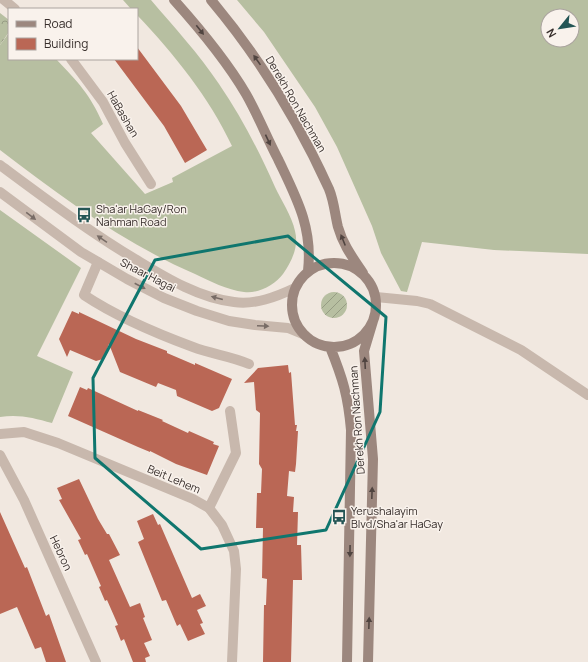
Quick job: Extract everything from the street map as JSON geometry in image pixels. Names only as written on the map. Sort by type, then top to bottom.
[{"type":"main road","points":[[174,0],[223,60],[245,94],[260,123],[300,205],[307,227],[310,254],[308,271]]},
{"type":"main road","name":"Derekh Ron Nachman","points":[[211,0],[264,70],[291,118],[330,191],[338,228],[347,250],[363,273]]},
{"type":"main road","points":[[329,262],[340,262],[352,266],[363,273],[371,283],[376,296],[377,309],[374,322],[366,333],[354,343],[342,347],[330,347],[320,345],[305,335],[298,328],[292,308],[295,288],[300,279],[308,271],[318,265],[329,262]]},
{"type":"main road","name":"Derekh Ron Nachman","points":[[368,662],[373,459],[364,351],[374,322]]},
{"type":"main road","name":"Derekh Ron Nachman","points":[[330,347],[342,376],[349,401],[347,662]]},
{"type":"street","points":[[4,0],[14,8]]},
{"type":"street","name":"HaBashan","points":[[72,60],[103,102],[125,143],[151,184]]},
{"type":"street","name":"Shaar Hagai","points":[[0,165],[107,243],[171,281],[204,294],[233,302],[254,302],[280,295],[295,288]]},
{"type":"street","name":"Shaar Hagai","points":[[0,192],[54,234],[133,282],[197,312],[245,324],[288,328],[305,335]]},
{"type":"street","points":[[98,262],[84,295],[101,306],[131,321],[180,341],[249,364]]},
{"type":"street","points":[[376,296],[430,304],[521,350],[588,395]]},
{"type":"street","points":[[209,508],[236,453],[230,410]]},
{"type":"street","name":"Beit Lehem","points":[[0,434],[24,432],[58,443],[193,499],[209,508],[222,526],[234,551],[236,569],[232,662]]},
{"type":"street","name":"Hebron","points":[[0,455],[24,500],[96,662]]},
{"type":"highlighted area","points":[[288,236],[386,317],[380,412],[326,530],[201,549],[95,458],[93,378],[155,260]]},
{"type":"green space","points":[[123,0],[151,0],[211,73],[235,109],[263,160],[294,225],[296,237],[292,259],[280,278],[266,288],[255,292],[244,292],[231,289],[168,262],[118,234],[70,202],[0,150],[0,45],[8,34],[8,60],[57,60],[77,82],[93,104],[103,124],[91,133],[145,194],[173,182],[172,178],[232,146],[202,93],[164,45],[138,16],[138,8],[130,8]]},
{"type":"green space","points":[[237,0],[588,0],[588,254],[494,250],[422,242],[407,292],[401,291],[381,253],[372,226],[337,147],[315,107],[264,32]]},
{"type":"green space","points":[[0,13],[8,19],[8,33],[0,45]]},
{"type":"green space","points":[[0,210],[81,268],[37,356],[73,372],[52,423],[20,416],[0,417]]},
{"type":"green space","points":[[334,292],[343,296],[347,305],[343,314],[334,318],[325,314],[321,305],[325,296]]},
{"type":"building","points":[[138,48],[181,106],[207,150],[185,163],[164,126],[115,60],[138,60]]},
{"type":"building","points":[[72,311],[79,314],[79,312],[136,339],[167,351],[167,353],[232,379],[219,408],[212,411],[177,396],[176,390],[158,383],[156,387],[120,372],[109,344],[103,359],[96,361],[70,350],[67,357],[59,339]]},
{"type":"building","points":[[288,365],[289,373],[291,372],[295,425],[297,425],[296,431],[298,431],[295,472],[289,471],[287,496],[294,497],[293,512],[298,512],[297,545],[301,545],[302,580],[293,580],[291,662],[263,662],[264,605],[266,605],[267,579],[262,578],[263,528],[256,528],[257,493],[261,493],[262,469],[259,464],[260,413],[256,410],[254,382],[244,383],[258,368]]},
{"type":"building","points":[[80,387],[87,390],[88,388],[138,411],[163,420],[162,421],[188,433],[189,431],[214,442],[213,444],[219,446],[207,475],[176,464],[150,451],[68,416]]},
{"type":"building","points":[[79,479],[98,519],[107,534],[109,534],[120,555],[109,560],[130,607],[140,603],[145,617],[143,618],[152,640],[144,643],[150,656],[145,658],[146,662],[133,662],[124,639],[121,641],[115,626],[118,625],[107,600],[105,601],[99,587],[101,586],[87,554],[85,555],[78,540],[81,539],[59,500],[62,499],[57,488]]},
{"type":"building","points":[[0,512],[25,568],[27,567],[46,616],[49,614],[66,662],[46,662],[41,647],[35,649],[17,607],[0,614]]},
{"type":"building","points":[[153,514],[158,525],[160,524],[192,598],[200,594],[206,606],[197,610],[203,623],[200,624],[205,634],[188,641],[180,624],[177,626],[166,600],[162,601],[138,542],[144,539],[137,521]]},
{"type":"place","name":"Sha'ar HaGay/Ron Nahman Road","points":[[84,215]]},
{"type":"place","name":"Yerushalayim Blvd/Sha'ar HaGay","points":[[339,517]]}]
